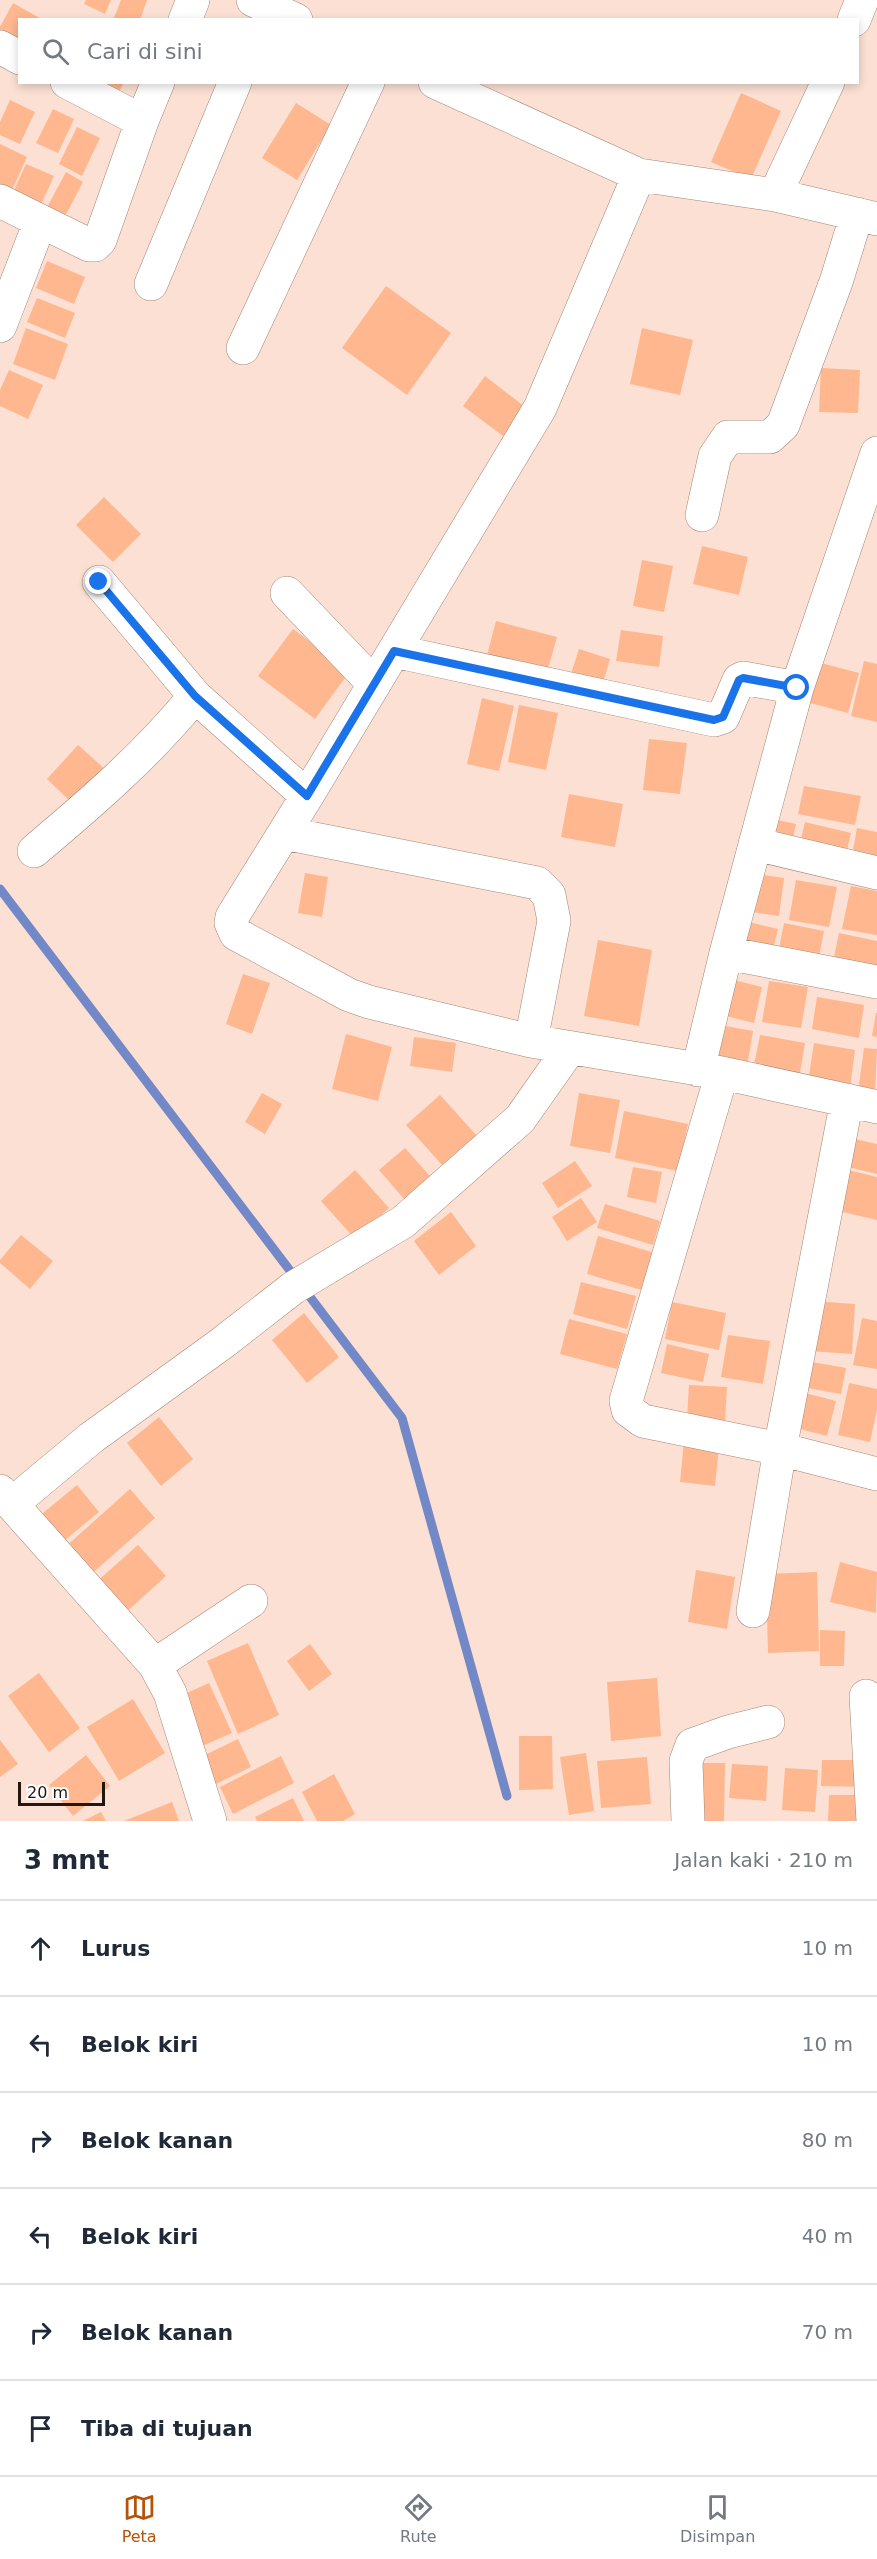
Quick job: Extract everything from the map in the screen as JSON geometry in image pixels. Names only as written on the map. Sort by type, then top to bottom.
[{"type":"street","points":[[186,18],[193,0]]},
{"type":"street","points":[[855,18],[862,0]]},
{"type":"street","points":[[260,8],[290,18]]},
{"type":"street","points":[[0,47],[18,57]]},
{"type":"street","points":[[71,84],[142,121]]},
{"type":"street","points":[[0,201],[89,245],[95,245],[100,240],[157,84]]},
{"type":"street","points":[[152,284],[234,84]]},
{"type":"street","points":[[243,348],[368,84]]},
{"type":"street","points":[[439,84],[639,175],[775,195],[867,216],[836,282],[783,425],[770,437],[728,437],[715,456],[702,515]]},
{"type":"street","points":[[775,195],[827,84]]},
{"type":"street","points":[[639,175],[540,408],[375,684],[232,916],[231,923],[236,934],[349,995],[369,1002],[531,1041],[710,1072],[862,1103],[780,1449],[753,1611]]},
{"type":"street","points":[[0,326],[40,222]]},
{"type":"street","points":[[877,453],[797,688],[726,953],[710,1072],[626,1401],[628,1410],[643,1421],[780,1449],[877,1474]]},
{"type":"street","points":[[99,582],[195,696],[307,796]]},
{"type":"street","points":[[287,593],[375,684]]},
{"type":"street","points":[[394,651],[714,720],[723,717],[739,680],[743,678],[797,688]]},
{"type":"street","points":[[34,851],[120,775],[173,723],[195,696]]},
{"type":"street","points":[[284,833],[537,883],[549,895],[554,921],[531,1041]]},
{"type":"street","points":[[755,844],[877,873]]},
{"type":"street","points":[[726,953],[877,982]]},
{"type":"street","points":[[210,1821],[170,1693],[155,1665],[7,1497],[92,1438],[302,1283],[403,1222],[520,1119],[570,1048]]},
{"type":"street","points":[[155,1665],[251,1601]]},
{"type":"street","points":[[866,1696],[873,1821]]},
{"type":"street","points":[[688,1821],[686,1761],[692,1745],[728,1732],[768,1722]]},
{"type":"building","points":[[86,0],[111,0],[105,14],[84,4]]},
{"type":"building","points":[[121,0],[147,0],[141,18],[114,18]]},
{"type":"building","points":[[13,3],[39,18],[18,18],[18,44],[0,35],[0,27]]},
{"type":"building","points":[[96,84],[123,84],[116,98]]},
{"type":"building","points":[[741,93],[781,111],[751,179],[711,162]]},
{"type":"building","points":[[10,100],[35,112],[20,144],[0,135],[0,122]]},
{"type":"building","points":[[296,103],[331,125],[297,180],[262,158]]},
{"type":"building","points":[[53,109],[74,119],[58,153],[36,143]]},
{"type":"building","points":[[77,127],[100,138],[82,176],[59,164]]},
{"type":"building","points":[[0,144],[27,157],[12,190],[0,184]]},
{"type":"building","points":[[26,164],[54,176],[39,209],[11,197]]},
{"type":"building","points":[[66,172],[83,182],[62,222],[44,213]]},
{"type":"building","points":[[47,261],[85,277],[74,304],[36,288]]},
{"type":"building","points":[[386,286],[451,333],[407,395],[342,348]]},
{"type":"building","points":[[37,298],[75,313],[65,338],[27,322]]},
{"type":"building","points":[[26,328],[68,344],[55,380],[13,364]]},
{"type":"building","points":[[642,328],[693,340],[680,395],[630,384]]},
{"type":"building","points":[[821,368],[860,370],[858,413],[819,412]]},
{"type":"building","points":[[9,370],[43,385],[28,419],[0,406],[0,390]]},
{"type":"building","points":[[485,376],[525,407],[503,436],[463,406]]},
{"type":"building","points":[[104,497],[141,534],[113,562],[76,525]]},
{"type":"building","points":[[702,546],[748,557],[739,595],[693,584]]},
{"type":"building","points":[[642,560],[673,566],[664,612],[633,606]]},
{"type":"building","points":[[496,621],[557,637],[545,680],[485,663]]},
{"type":"building","points":[[293,629],[350,671],[315,719],[258,676]]},
{"type":"building","points":[[621,630],[663,636],[659,667],[616,661]]},
{"type":"building","points":[[579,649],[610,659],[600,693],[568,683]]},
{"type":"building","points":[[864,661],[877,664],[877,722],[851,716]]},
{"type":"building","points":[[821,663],[859,673],[848,713],[810,703]]},
{"type":"building","points":[[482,698],[514,706],[499,771],[467,764]]},
{"type":"building","points":[[519,705],[558,713],[546,770],[508,762]]},
{"type":"building","points":[[649,739],[687,743],[680,794],[643,790]]},
{"type":"building","points":[[78,745],[106,770],[74,805],[47,779]]},
{"type":"building","points":[[804,786],[861,796],[855,825],[798,814]]},
{"type":"building","points":[[569,794],[623,804],[615,847],[561,837]]},
{"type":"building","points":[[768,818],[796,824],[791,847],[762,839]]},
{"type":"building","points":[[805,822],[851,833],[844,862],[798,852]]},
{"type":"building","points":[[857,828],[877,832],[877,866],[851,861]]},
{"type":"building","points":[[305,873],[328,877],[322,917],[298,913]]},
{"type":"building","points":[[751,873],[784,878],[779,916],[746,911]]},
{"type":"building","points":[[796,880],[837,887],[829,927],[789,920]]},
{"type":"building","points":[[851,886],[877,891],[877,935],[842,929]]},
{"type":"building","points":[[744,921],[778,929],[771,957],[738,949]]},
{"type":"building","points":[[784,923],[824,931],[818,962],[778,954]]},
{"type":"building","points":[[839,933],[877,941],[877,971],[833,962]]},
{"type":"building","points":[[598,940],[652,950],[639,1026],[584,1016]]},
{"type":"building","points":[[243,974],[270,983],[252,1034],[226,1024]]},
{"type":"building","points":[[730,979],[762,987],[754,1023],[722,1015]]},
{"type":"building","points":[[769,981],[808,987],[801,1028],[762,1022]]},
{"type":"building","points":[[817,997],[864,1005],[859,1038],[812,1029]]},
{"type":"building","points":[[877,1013],[877,1037],[872,1036]]},
{"type":"building","points":[[715,1024],[753,1031],[746,1073],[708,1067]]},
{"type":"building","points":[[346,1034],[392,1047],[378,1101],[332,1089]]},
{"type":"building","points":[[760,1035],[805,1043],[798,1084],[752,1075]]},
{"type":"building","points":[[414,1037],[456,1043],[452,1072],[410,1066]]},
{"type":"building","points":[[814,1043],[855,1050],[850,1088],[808,1082]]},
{"type":"building","points":[[864,1048],[877,1049],[875,1094],[858,1092]]},
{"type":"building","points":[[262,1093],[282,1104],[265,1134],[245,1122]]},
{"type":"building","points":[[579,1093],[620,1100],[610,1153],[570,1146]]},
{"type":"building","points":[[440,1095],[478,1137],[444,1167],[406,1125]]},
{"type":"building","points":[[624,1111],[688,1124],[678,1171],[615,1158]]},
{"type":"building","points":[[855,1139],[877,1144],[877,1174],[848,1167]]},
{"type":"building","points":[[405,1148],[437,1184],[411,1207],[379,1170]]},
{"type":"building","points":[[575,1161],[592,1186],[558,1208],[542,1183]]},
{"type":"building","points":[[633,1167],[662,1172],[656,1203],[627,1197]]},
{"type":"building","points":[[844,1169],[877,1177],[877,1220],[834,1210]]},
{"type":"building","points":[[355,1170],[389,1208],[355,1239],[321,1201]]},
{"type":"building","points":[[581,1198],[597,1222],[567,1241],[552,1217]]},
{"type":"building","points":[[605,1204],[660,1221],[653,1245],[597,1228]]},
{"type":"building","points":[[451,1212],[476,1246],[439,1275],[414,1241]]},
{"type":"building","points":[[21,1235],[53,1261],[30,1289],[0,1263],[0,1260]]},
{"type":"building","points":[[598,1236],[655,1253],[645,1291],[587,1274]]},
{"type":"building","points":[[581,1282],[636,1296],[627,1329],[573,1314]]},
{"type":"building","points":[[812,1301],[855,1304],[852,1354],[809,1351]]},
{"type":"building","points":[[672,1302],[726,1313],[719,1350],[665,1339]]},
{"type":"building","points":[[304,1313],[339,1357],[307,1383],[272,1340]]},
{"type":"building","points":[[862,1318],[877,1321],[877,1369],[853,1365]]},
{"type":"building","points":[[569,1319],[627,1334],[617,1369],[560,1354]]},
{"type":"building","points":[[728,1335],[770,1341],[763,1384],[721,1377]]},
{"type":"building","points":[[667,1344],[709,1354],[703,1382],[661,1373]]},
{"type":"building","points":[[801,1360],[846,1368],[841,1394],[796,1386]]},
{"type":"building","points":[[849,1383],[877,1389],[877,1410],[870,1442],[838,1435]]},
{"type":"building","points":[[689,1385],[727,1387],[725,1421],[687,1418]]},
{"type":"building","points":[[797,1391],[836,1401],[827,1436],[788,1426]]},
{"type":"building","points":[[159,1417],[193,1459],[161,1486],[127,1443]]},
{"type":"building","points":[[684,1442],[719,1446],[715,1486],[680,1482]]},
{"type":"building","points":[[77,1485],[99,1512],[59,1545],[37,1518]]},
{"type":"building","points":[[130,1489],[155,1518],[88,1577],[63,1549]]},
{"type":"building","points":[[138,1545],[166,1576],[122,1616],[94,1584]]},
{"type":"building","points":[[840,1562],[877,1572],[876,1613],[830,1602]]},
{"type":"building","points":[[696,1570],[735,1577],[727,1629],[688,1622]]},
{"type":"building","points":[[817,1572],[819,1651],[768,1653],[766,1574]]},
{"type":"building","points":[[820,1630],[845,1631],[844,1666],[820,1666]]},
{"type":"building","points":[[248,1643],[279,1715],[238,1734],[207,1661]]},
{"type":"building","points":[[310,1644],[332,1674],[309,1691],[287,1661]]},
{"type":"building","points":[[39,1673],[80,1728],[49,1752],[8,1696]]},
{"type":"building","points":[[657,1678],[661,1736],[611,1741],[607,1682]]},
{"type":"building","points":[[209,1683],[232,1733],[200,1747],[178,1697]]},
{"type":"building","points":[[133,1699],[165,1753],[119,1781],[87,1727]]},
{"type":"building","points":[[519,1736],[552,1736],[553,1789],[519,1790]]},
{"type":"building","points":[[238,1739],[251,1767],[216,1784],[203,1756]]},
{"type":"building","points":[[0,1740],[18,1764],[0,1777]]},
{"type":"building","points":[[586,1753],[594,1811],[569,1815],[560,1757]]},
{"type":"building","points":[[86,1755],[110,1786],[73,1816],[49,1785]]},
{"type":"building","points":[[281,1756],[294,1783],[233,1814],[220,1787]]},
{"type":"building","points":[[647,1757],[651,1804],[601,1808],[597,1761]]},
{"type":"building","points":[[822,1760],[864,1760],[864,1787],[821,1786]]},
{"type":"building","points":[[694,1763],[725,1763],[724,1821],[693,1821]]},
{"type":"building","points":[[732,1764],[768,1766],[766,1801],[729,1798]]},
{"type":"building","points":[[785,1768],[818,1770],[815,1812],[782,1810]]},
{"type":"building","points":[[334,1774],[355,1814],[343,1821],[317,1821],[302,1792]]},
{"type":"building","points":[[829,1795],[859,1795],[859,1821],[828,1821]]},
{"type":"building","points":[[293,1798],[304,1821],[257,1821],[255,1817]]},
{"type":"building","points":[[172,1802],[179,1821],[124,1821]]},
{"type":"building","points":[[101,1812],[106,1821],[83,1821]]},
{"type":"waterway","points":[[0,889],[402,1418],[507,1796]]},
{"type":"route","points":[[99,582],[195,696],[307,796],[394,651],[714,720],[723,717],[739,680],[743,678],[797,688]]}]
